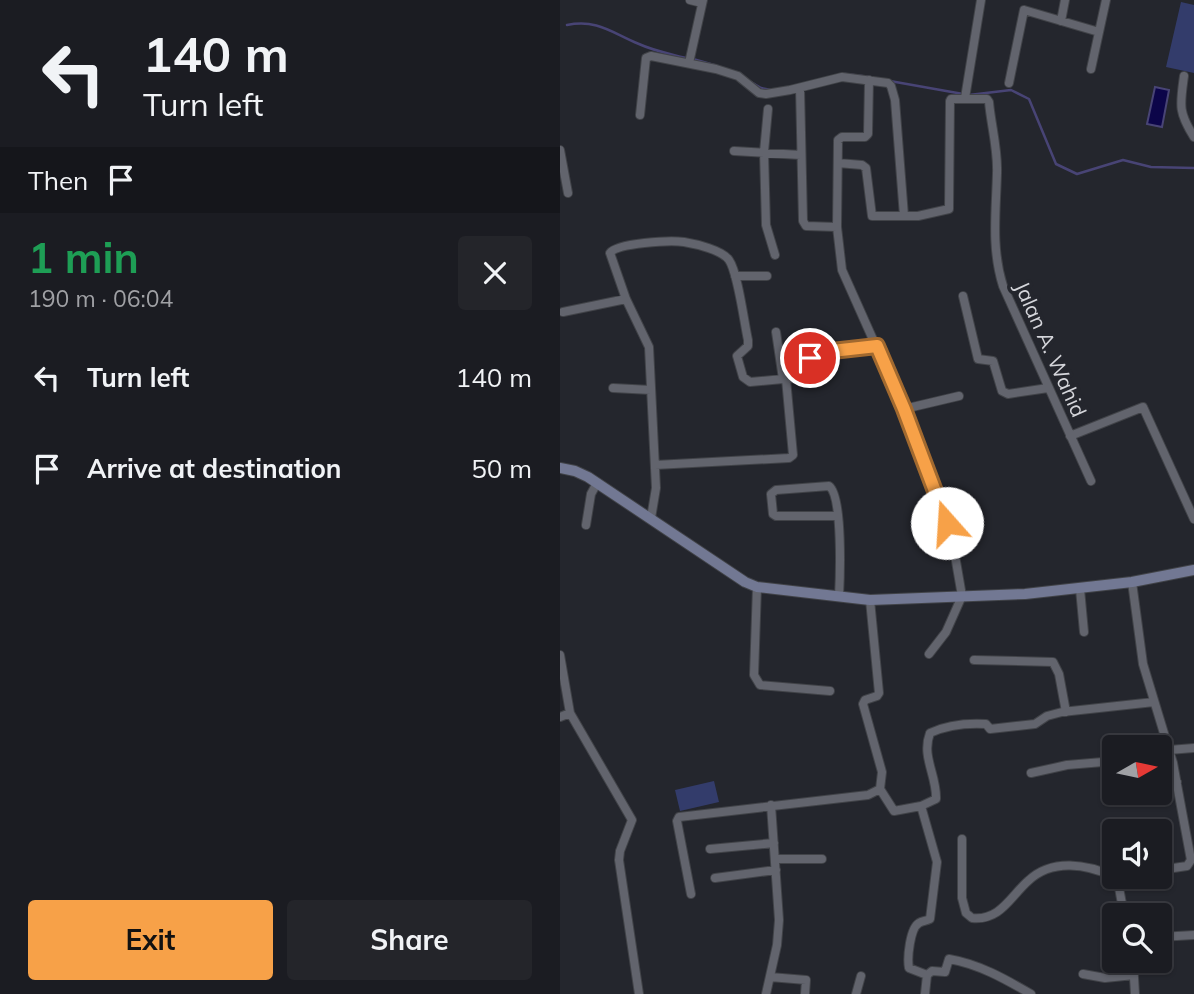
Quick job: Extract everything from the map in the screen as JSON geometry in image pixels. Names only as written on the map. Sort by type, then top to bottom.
[{"type":"street","points":[[690,0],[703,2],[690,60]]},
{"type":"street","points":[[838,163],[862,165],[866,168],[872,216],[918,216],[949,209],[948,104],[951,99],[965,98],[981,0]]},
{"type":"street","points":[[1061,21],[1065,0]]},
{"type":"street","points":[[1091,69],[1107,0]]},
{"type":"street","points":[[1009,83],[1023,11],[1099,32]]},
{"type":"street","points":[[640,115],[648,56],[690,60],[738,76],[759,93],[800,88],[842,77],[888,83],[895,100],[904,216]]},
{"type":"street","points":[[1184,76],[1180,109],[1184,122],[1194,137]]},
{"type":"street","points":[[869,80],[868,135],[839,138],[837,227],[842,270],[904,409],[944,512],[953,544],[962,596],[946,632],[929,654]]},
{"type":"street","points":[[800,88],[804,223],[806,226],[837,227]]},
{"type":"street","name":"Jalan A. Wahid","points":[[965,98],[985,98],[989,102],[997,164],[994,232],[998,270],[1070,436],[1143,407],[1194,519]]},
{"type":"street","points":[[768,109],[764,152],[766,225],[775,255]]},
{"type":"street","points":[[560,150],[568,193]]},
{"type":"street","points":[[734,151],[802,155]]},
{"type":"street","points":[[651,518],[656,497],[649,347],[626,299],[610,253],[618,247],[683,242],[722,254],[729,260],[736,276],[748,340],[748,346],[737,356],[743,377],[750,382],[812,375],[810,358],[814,353],[877,346]]},
{"type":"street","points":[[736,276],[767,276]]},
{"type":"street","points":[[963,296],[978,359],[993,361],[1002,391],[1008,394],[1048,388]]},
{"type":"street","points":[[563,312],[626,299]]},
{"type":"street","points":[[654,465],[791,457],[793,451],[785,379],[776,332]]},
{"type":"street","points":[[613,388],[651,390]]},
{"type":"street","points":[[904,409],[959,396]]},
{"type":"street","points":[[1070,436],[1091,481]]},
{"type":"street","points":[[560,468],[575,471],[597,483],[734,575],[757,587],[870,600],[1025,594],[1132,582],[1194,570]]},
{"type":"street","points":[[586,526],[591,494],[597,483]]},
{"type":"street","points":[[838,516],[776,516],[773,514],[771,494],[776,490],[829,486],[835,492],[838,516],[840,553],[839,597]]},
{"type":"street","points":[[1132,582],[1142,657],[1164,735]]},
{"type":"street","points":[[757,587],[754,675],[757,684],[830,691]]},
{"type":"street","points":[[1080,589],[1084,632]]},
{"type":"street","points":[[870,600],[879,693],[865,700],[863,704],[882,772],[879,790],[894,811],[920,806],[936,799],[925,746],[930,733],[974,723],[986,724],[990,729],[1035,724],[1047,716],[1066,712],[1154,702]]},
{"type":"street","points":[[560,656],[569,713],[632,822],[619,860],[639,994]]},
{"type":"street","points":[[974,660],[1053,662],[1059,674],[1066,712]]},
{"type":"street","points":[[560,717],[569,713]]},
{"type":"street","points":[[1172,750],[1194,748]]},
{"type":"street","points":[[1172,760],[1192,861],[1172,867]]},
{"type":"street","points":[[1031,773],[1067,765],[1102,762]]},
{"type":"street","points":[[1172,782],[1177,782]]},
{"type":"street","points":[[691,894],[678,818],[869,795],[879,790]]},
{"type":"street","points":[[766,994],[778,932],[771,805]]},
{"type":"street","points":[[920,806],[936,858],[936,877],[930,919],[916,926],[907,956],[909,968],[927,975]]},
{"type":"street","points":[[962,839],[962,903],[965,914],[972,918],[986,918],[1004,908],[1025,883],[1046,869],[1083,866],[1102,872]]},
{"type":"street","points":[[710,849],[774,843]]},
{"type":"street","points":[[775,859],[822,859]]},
{"type":"street","points":[[715,878],[776,870]]},
{"type":"street","points":[[1172,936],[1194,935]]},
{"type":"street","points":[[925,994],[927,975],[932,971],[945,972],[949,960],[989,971],[1031,994]]},
{"type":"street","points":[[1083,974],[1105,978],[1134,975],[1135,994]]},
{"type":"street","points":[[770,976],[806,980],[805,994]]},
{"type":"street","points":[[856,994],[860,976]]},
{"type":"shaded area","points":[[1181,2],[1194,5],[1194,73],[1166,67]]},
{"type":"shaded area","points":[[1155,87],[1169,90],[1162,127],[1147,124]]},
{"type":"shaded area","points":[[714,781],[719,802],[680,811],[675,790]]},
{"type":"waterway","points":[[567,25],[596,25],[651,49],[686,58]]},
{"type":"waterway","points":[[693,59],[714,65]]},
{"type":"waterway","points":[[845,74],[870,77]]},
{"type":"waterway","points":[[890,81],[963,94]]},
{"type":"waterway","points":[[751,82],[771,90]]},
{"type":"waterway","points":[[969,95],[1011,90],[1029,99],[1056,164],[1077,174],[1123,160],[1151,167],[1194,168]]},
{"type":"route","points":[[810,358],[814,353],[877,346],[941,502],[947,523]]}]
